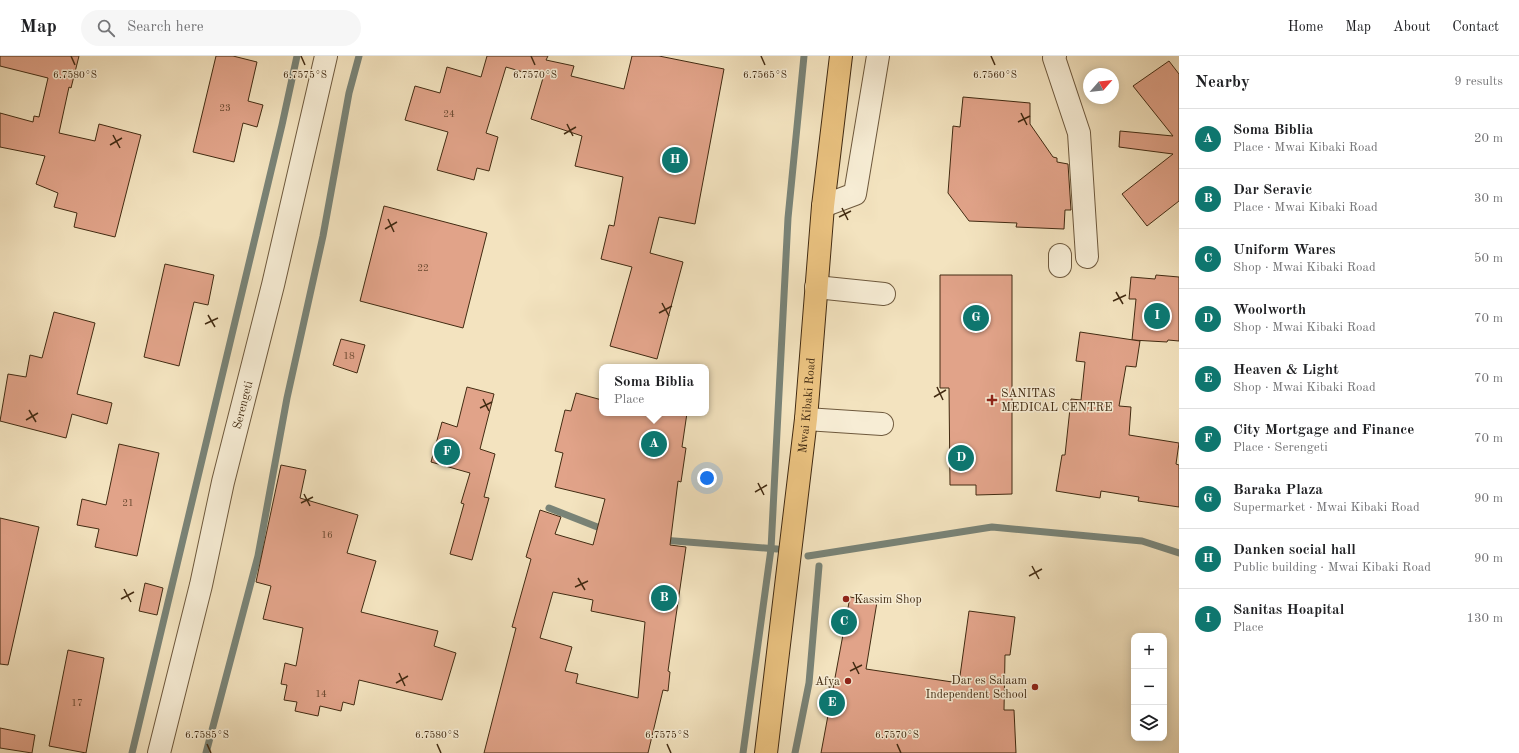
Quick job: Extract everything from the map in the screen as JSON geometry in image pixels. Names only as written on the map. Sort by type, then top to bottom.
[{"type":"main road","name":"Mwai Kibaki Road","points":[[766,753],[806,419],[823,206],[841,56]]},
{"type":"street","name":"Serengeti","points":[[159,753],[201,585],[223,482],[273,285],[326,56]]},
{"type":"street","points":[[823,206],[855,194],[878,56]]},
{"type":"street","points":[[1055,56],[1054,58],[1079,132],[1087,257]]},
{"type":"street","points":[[816,287],[884,294]]},
{"type":"street","points":[[806,419],[882,424]]},
{"type":"building","points":[[0,56],[79,56],[71,88],[69,87],[59,133],[95,141],[99,124],[141,135],[115,237],[74,227],[77,213],[54,207],[58,193],[36,184],[45,156],[0,147],[0,113],[33,122],[34,116],[39,117],[48,78],[0,66]]},
{"type":"building","points":[[216,56],[233,56],[257,62],[248,101],[263,105],[257,127],[243,123],[234,162],[193,152]]},
{"type":"building","points":[[487,56],[548,56],[546,60],[574,66],[571,76],[624,89],[632,56],[659,56],[724,69],[695,224],[659,217],[650,253],[683,262],[657,359],[610,346],[632,267],[601,259],[609,225],[614,226],[623,177],[575,166],[582,136],[531,119],[543,78],[506,67],[486,133],[498,137],[489,171],[477,168],[474,180],[437,170],[448,132],[405,120],[415,86],[440,93],[447,67],[481,77]]},
{"type":"building","points":[[1169,61],[1179,74],[1179,201],[1147,226],[1122,194],[1173,154],[1119,147],[1120,131],[1173,136],[1133,86]]},
{"type":"building","points":[[963,97],[1030,103],[1030,124],[1053,157],[1057,158],[1057,162],[1068,164],[1071,210],[1065,210],[1064,229],[1016,227],[1017,223],[969,221],[948,193],[953,126],[960,127]]},
{"type":"building","points":[[384,206],[487,233],[463,328],[360,301]]},
{"type":"building","points":[[165,264],[214,275],[208,305],[194,302],[179,366],[144,357]]},
{"type":"building","points":[[940,275],[1012,275],[1012,494],[976,495],[976,485],[950,485],[949,388],[940,388]]},
{"type":"building","points":[[1156,275],[1179,277],[1179,341],[1168,340],[1167,342],[1132,340],[1136,299],[1129,299],[1131,277],[1155,279]]},
{"type":"building","points":[[54,312],[95,323],[77,394],[112,403],[107,424],[72,414],[66,438],[0,421],[8,374],[26,377],[30,355],[42,358]]},
{"type":"building","points":[[1080,332],[1140,341],[1136,367],[1126,366],[1119,406],[1131,407],[1129,435],[1179,443],[1176,464],[1179,465],[1179,507],[1138,501],[1139,497],[1101,491],[1100,498],[1056,491],[1062,455],[1065,455],[1071,399],[1081,400],[1085,362],[1076,361]]},
{"type":"building","points":[[341,339],[365,345],[357,373],[333,365]]},
{"type":"building","points":[[467,387],[494,394],[480,449],[495,454],[484,497],[489,498],[472,560],[450,554],[464,504],[461,503],[470,473],[431,462],[442,422],[457,427]]},
{"type":"building","points":[[576,393],[599,399],[599,416],[687,416],[682,447],[686,448],[681,482],[678,481],[670,545],[686,547],[668,671],[670,672],[668,691],[663,690],[648,753],[484,753],[516,628],[512,627],[531,559],[526,557],[540,510],[561,517],[555,534],[593,545],[605,499],[555,487],[563,453],[555,451],[565,410],[571,411]],"holes":[[[553,592],[593,600],[591,611],[645,622],[638,698],[576,683],[578,674],[565,671],[572,647],[540,638]]]},
{"type":"building","points":[[119,444],[159,453],[137,556],[95,547],[99,529],[77,525],[82,499],[106,505]]},
{"type":"building","points":[[281,465],[306,470],[300,498],[358,515],[347,553],[376,561],[361,612],[438,631],[434,646],[456,653],[442,700],[359,680],[354,705],[343,702],[341,711],[320,706],[318,716],[295,711],[297,702],[284,700],[287,685],[281,684],[285,663],[296,666],[303,628],[263,619],[271,586],[256,582]]},
{"type":"building","points":[[0,518],[39,527],[8,665],[0,664]]},
{"type":"building","points":[[145,583],[163,588],[157,615],[139,611]]},
{"type":"building","points":[[850,597],[877,602],[866,669],[959,683],[969,611],[1015,617],[1010,655],[1005,655],[1004,710],[1014,710],[1016,753],[821,753]]},
{"type":"building","points":[[68,650],[104,658],[86,753],[49,746]]},
{"type":"building","points":[[0,728],[35,735],[32,753],[0,748]]},
{"type":"waterway","points":[[132,753],[282,125],[297,56]]},
{"type":"waterway","points":[[206,753],[258,556],[287,398],[323,236],[349,93],[359,56]]},
{"type":"waterway","points":[[743,753],[771,549],[788,218],[804,56]]},
{"type":"waterway","points":[[549,508],[605,530]]},
{"type":"waterway","points":[[808,556],[992,527],[1142,541],[1179,553]]},
{"type":"waterway","points":[[662,540],[777,549]]},
{"type":"waterway","points":[[795,753],[809,683],[819,566]]},
{"type":"place","name":"Danken social hall","points":[[675,160]]},
{"type":"place","name":"Sanitas Hoapital","points":[[1157,316]]},
{"type":"place","name":"Baraka Plaza","points":[[976,318]]},
{"type":"place","name":"SANITAS MEDICAL CENTRE","points":[[992,400]]},
{"type":"place","name":"Soma Biblia","points":[[654,444]]},
{"type":"place","name":"City Mortgage and Finance","points":[[447,452]]},
{"type":"place","name":"Woolworth","points":[[961,458]]},
{"type":"place","name":"Dar Seravic","points":[[664,598]]},
{"type":"place","name":"Kassim Shop","points":[[846,599]]},
{"type":"place","name":"Uniform Wares","points":[[844,622]]},
{"type":"place","name":"Afya","points":[[848,681]]},
{"type":"place","name":"Dar es Salaam Independent School","points":[[1035,687]]},
{"type":"place","name":"Heaven & Light","points":[[832,703]]}]
